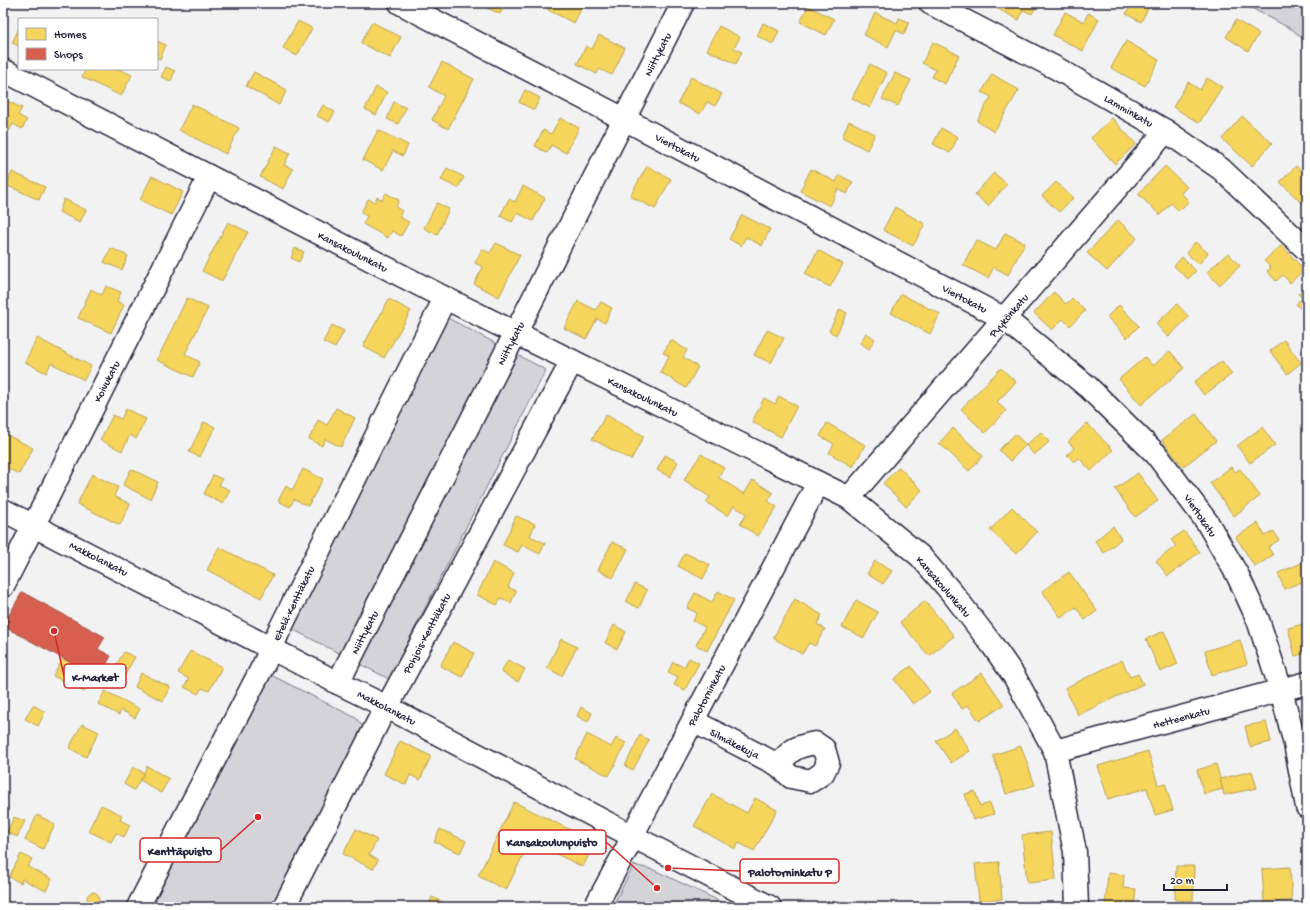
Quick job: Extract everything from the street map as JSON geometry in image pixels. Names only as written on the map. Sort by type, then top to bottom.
[{"type":"street","name":"Viertokatu","points":[[400,3],[1005,318],[1088,387],[1156,454],[1203,515],[1238,576],[1258,620],[1281,690],[1295,744],[1307,807]]},
{"type":"street","name":"Niittykatu","points":[[338,683],[683,3]]},
{"type":"street","name":"Lamminkatu","points":[[930,3],[1056,68],[1166,131],[1221,169],[1307,250]]},
{"type":"street","name":"Kansakoulunkatu","points":[[3,70],[445,298],[849,498],[920,556],[953,594],[994,646],[1014,676],[1055,751],[1075,852],[1077,907]]},
{"type":"street","name":"Pyykönkatu","points":[[849,498],[1166,131]]},
{"type":"street","name":"Koivukatu","points":[[3,586],[209,177]]},
{"type":"street","name":"Etelä-Kenttäkatu","points":[[138,907],[264,664],[445,298]]},
{"type":"street","name":"Pohjois-Kenttäkatu","points":[[284,907],[379,720],[572,361]]},
{"type":"street","name":"Palotorninkatu","points":[[596,907],[818,483]]},
{"type":"street","name":"Makkolankatu","points":[[3,510],[34,524],[770,907]]},
{"type":"street","name":"Hetteenkatu","points":[[1055,751],[1307,683]]},
{"type":"street","name":"Silmäkekuja","points":[[693,721],[778,765]]},
{"type":"shaded area","points":[[1242,3],[1307,3],[1307,43],[1293,30]]},
{"type":"shaded area","points":[[446,317],[546,370],[389,679],[292,629]]},
{"type":"shaded area","points":[[269,674],[356,718],[364,728],[274,907],[152,907]]},
{"type":"shaded area","points":[[634,865],[654,870],[732,907],[612,907]]},
{"type":"building: Homes","points":[[477,3],[506,3],[500,14]]},
{"type":"building: Homes","points":[[551,3],[574,3],[582,7],[574,23],[548,10]]},
{"type":"building: Homes","points":[[999,3],[1038,3],[1032,14],[1023,10],[1019,20],[996,8]]},
{"type":"building: Homes","points":[[1132,3],[1151,3],[1141,22],[1126,14]]},
{"type":"building: Homes","points":[[808,6],[834,19],[826,35],[800,22]]},
{"type":"building: Homes","points":[[1065,12],[1084,22],[1088,13],[1099,19],[1083,51],[1053,35]]},
{"type":"building: Homes","points":[[875,13],[897,23],[899,18],[909,22],[904,34],[896,30],[888,47],[864,35]]},
{"type":"building: Homes","points":[[1236,20],[1259,34],[1248,51],[1226,37]]},
{"type":"building: Homes","points":[[298,21],[312,28],[297,56],[283,48]]},
{"type":"building: Homes","points":[[372,22],[401,37],[390,58],[361,43]]},
{"type":"building: Homes","points":[[763,23],[779,31],[773,44],[757,36]]},
{"type":"building: Homes","points":[[719,26],[740,37],[734,48],[742,52],[736,64],[707,50]]},
{"type":"building: Homes","points":[[18,30],[18,46],[12,43]]},
{"type":"building: Homes","points":[[599,35],[625,48],[612,75],[599,69],[597,74],[577,64],[586,46],[592,49]]},
{"type":"building: Homes","points":[[158,41],[166,45],[160,59],[158,58]]},
{"type":"building: Homes","points":[[1126,41],[1159,60],[1145,86],[1111,68]]},
{"type":"building: Homes","points":[[933,42],[959,55],[945,84],[932,77],[936,70],[922,63]]},
{"type":"building: Homes","points":[[442,62],[474,79],[448,129],[432,120],[444,96],[429,87]]},
{"type":"building: Homes","points":[[870,64],[887,73],[870,108],[852,98]]},
{"type":"building: Homes","points":[[166,67],[175,71],[171,81],[161,77]]},
{"type":"building: Homes","points":[[86,70],[121,70],[132,75],[121,96],[82,77]]},
{"type":"building: Homes","points":[[254,72],[287,90],[279,105],[246,86]]},
{"type":"building: Homes","points":[[895,73],[911,80],[898,106],[882,99]]},
{"type":"building: Homes","points":[[992,74],[1019,90],[994,132],[977,121],[991,97],[982,92]]},
{"type":"building: Homes","points":[[691,77],[722,94],[715,106],[707,102],[700,114],[678,103]]},
{"type":"building: Homes","points":[[1207,78],[1222,87],[1199,123],[1173,107],[1188,82],[1200,90]]},
{"type":"building: Homes","points":[[376,87],[387,92],[376,115],[365,109]]},
{"type":"building: Homes","points":[[525,90],[540,98],[534,110],[519,102]]},
{"type":"building: Homes","points":[[3,99],[22,108],[18,115],[27,120],[22,129],[13,124],[9,131],[3,127]]},
{"type":"building: Homes","points":[[394,102],[406,108],[398,124],[387,119]]},
{"type":"building: Homes","points":[[192,104],[239,128],[226,154],[179,130]]},
{"type":"building: Homes","points":[[323,105],[335,112],[329,122],[317,116]]},
{"type":"building: Homes","points":[[1242,116],[1272,143],[1252,166],[1222,139]]},
{"type":"building: Homes","points":[[560,118],[579,128],[566,153],[551,145],[547,153],[535,146],[543,130],[551,134]]},
{"type":"building: Homes","points":[[1112,118],[1136,144],[1115,164],[1091,138]]},
{"type":"building: Homes","points":[[849,121],[875,134],[867,150],[842,137]]},
{"type":"building: Homes","points":[[941,128],[958,137],[950,153],[933,144]]},
{"type":"building: Homes","points":[[378,130],[408,145],[403,156],[393,151],[383,170],[363,160]]},
{"type":"building: Homes","points":[[276,146],[290,153],[284,165],[293,169],[283,189],[260,177]]},
{"type":"building: Homes","points":[[647,166],[671,179],[655,209],[630,196]]},
{"type":"building: Homes","points":[[1165,166],[1187,187],[1181,193],[1189,201],[1179,211],[1171,203],[1160,215],[1138,194]]},
{"type":"building: Homes","points":[[1296,166],[1307,176],[1307,202],[1304,205],[1280,182]]},
{"type":"building: Homes","points":[[447,168],[464,177],[458,188],[441,180]]},
{"type":"building: Homes","points":[[811,169],[836,182],[839,175],[853,182],[847,194],[838,189],[830,206],[800,191]]},
{"type":"building: Homes","points":[[12,172],[45,187],[39,200],[6,185]]},
{"type":"building: Homes","points":[[994,173],[1007,184],[988,206],[975,194]]},
{"type":"building: Homes","points":[[152,176],[183,192],[171,215],[140,200]]},
{"type":"building: Homes","points":[[1056,182],[1073,198],[1059,212],[1042,196]]},
{"type":"building: Homes","points":[[523,186],[545,198],[533,221],[517,213],[512,222],[500,216],[509,199],[515,202]]},
{"type":"building: Homes","points":[[386,193],[399,200],[396,207],[402,211],[399,217],[409,222],[401,236],[392,231],[388,238],[363,224],[367,216],[361,213],[368,199],[375,202],[377,197],[382,200]]},
{"type":"building: Homes","points":[[64,199],[86,210],[80,222],[59,212]]},
{"type":"building: Homes","points":[[437,203],[449,209],[437,235],[424,228]]},
{"type":"building: Homes","points":[[895,207],[925,224],[913,246],[883,230]]},
{"type":"building: Homes","points":[[742,215],[770,229],[762,246],[746,237],[741,246],[729,239]]},
{"type":"building: Homes","points":[[1118,220],[1137,238],[1107,271],[1087,253]]},
{"type":"building: Homes","points":[[228,222],[248,232],[222,281],[202,271]]},
{"type":"building: Homes","points":[[1005,233],[1025,243],[1008,275],[994,267],[988,278],[963,265],[976,240],[996,250]]},
{"type":"building: Homes","points":[[1195,242],[1208,253],[1199,264],[1186,253]]},
{"type":"building: Homes","points":[[496,243],[520,255],[499,297],[474,284],[483,267],[475,263],[482,249],[490,253]]},
{"type":"building: Homes","points":[[1282,245],[1304,270],[1290,283],[1283,275],[1276,281],[1267,271],[1271,268],[1264,261]]},
{"type":"building: Homes","points":[[111,248],[128,256],[122,270],[104,262]]},
{"type":"building: Homes","points":[[295,248],[304,252],[299,262],[291,258]]},
{"type":"building: Homes","points":[[818,250],[843,264],[830,287],[805,274]]},
{"type":"building: Homes","points":[[1228,253],[1240,266],[1219,285],[1207,272]]},
{"type":"building: Homes","points":[[1182,257],[1196,271],[1188,279],[1174,266]]},
{"type":"building: Homes","points":[[1307,285],[1307,311],[1304,313],[1296,304],[1302,298],[1298,294]]},
{"type":"building: Homes","points":[[106,286],[121,292],[117,301],[124,305],[111,333],[78,318],[91,289],[102,295]]},
{"type":"building: Homes","points":[[1054,292],[1066,304],[1072,298],[1085,311],[1070,326],[1063,319],[1052,330],[1034,313]]},
{"type":"building: Homes","points":[[901,294],[940,314],[930,334],[891,313]]},
{"type":"building: Homes","points":[[187,298],[208,308],[185,354],[200,362],[193,377],[157,360]]},
{"type":"building: Homes","points":[[389,299],[411,311],[384,358],[363,346]]},
{"type":"building: Homes","points":[[578,301],[596,310],[601,302],[612,308],[605,323],[597,319],[586,339],[564,328]]},
{"type":"building: Homes","points":[[1177,304],[1189,317],[1168,337],[1156,324]]},
{"type":"building: Homes","points":[[1119,305],[1139,326],[1127,338],[1107,317]]},
{"type":"building: Homes","points":[[840,309],[847,313],[836,335],[829,331]]},
{"type":"building: Homes","points":[[332,325],[344,331],[335,348],[323,342]]},
{"type":"building: Homes","points":[[767,330],[784,338],[771,363],[754,355]]},
{"type":"building: Homes","points":[[866,333],[875,339],[869,349],[860,343]]},
{"type":"building: Homes","points":[[37,338],[91,366],[84,380],[51,363],[46,373],[25,362]]},
{"type":"building: Homes","points":[[671,340],[687,350],[683,357],[698,367],[686,388],[660,372],[669,356],[663,353]]},
{"type":"building: Homes","points":[[1284,340],[1301,363],[1287,374],[1270,351]]},
{"type":"building: Homes","points":[[1170,351],[1184,368],[1141,405],[1119,379],[1145,357],[1153,366]]},
{"type":"building: Homes","points":[[1222,361],[1232,374],[1204,395],[1194,382]]},
{"type":"building: Homes","points":[[1001,368],[1016,382],[997,402],[1006,411],[985,433],[961,409]]},
{"type":"building: Homes","points":[[779,396],[797,406],[781,437],[752,422],[764,398],[775,404]]},
{"type":"building: Homes","points":[[336,408],[355,418],[341,447],[325,439],[322,446],[309,439],[318,420],[327,425]]},
{"type":"building: Homes","points":[[126,409],[146,419],[136,439],[130,435],[122,451],[100,440],[113,415],[121,419]]},
{"type":"building: Homes","points":[[1196,414],[1216,441],[1183,467],[1162,440]]},
{"type":"building: Homes","points":[[606,415],[644,436],[631,460],[592,439]]},
{"type":"building: Homes","points":[[204,422],[215,427],[200,457],[189,452]]},
{"type":"building: Homes","points":[[827,423],[865,445],[853,467],[829,453],[834,444],[820,436]]},
{"type":"building: Homes","points":[[1087,423],[1113,450],[1091,471],[1079,458],[1074,462],[1067,455],[1074,448],[1068,442]]},
{"type":"building: Homes","points":[[1262,427],[1275,445],[1250,463],[1237,446]]},
{"type":"building: Homes","points":[[953,428],[983,456],[969,471],[939,443]]},
{"type":"building: Homes","points":[[1041,432],[1049,442],[1034,455],[1026,445]]},
{"type":"building: Homes","points":[[3,433],[33,448],[19,474],[3,466]]},
{"type":"building: Homes","points":[[1015,434],[1026,445],[1010,461],[999,450]]},
{"type":"building: Homes","points":[[701,454],[724,468],[718,477],[744,494],[753,480],[773,493],[768,501],[777,507],[758,536],[740,524],[747,514],[734,506],[728,516],[706,502],[710,497],[684,480]]},
{"type":"building: Homes","points":[[665,455],[678,462],[670,477],[657,470]]},
{"type":"building: Homes","points":[[899,467],[922,490],[906,507],[883,483]]},
{"type":"building: Homes","points":[[1231,467],[1235,472],[1240,469],[1260,496],[1234,516],[1210,483]]},
{"type":"building: Homes","points":[[131,469],[158,482],[150,499],[123,485]]},
{"type":"building: Homes","points":[[303,469],[323,479],[308,506],[294,499],[290,507],[278,501],[286,486],[292,490]]},
{"type":"building: Homes","points":[[1138,473],[1158,501],[1135,517],[1115,489]]},
{"type":"building: Homes","points":[[92,474],[118,487],[114,496],[130,504],[120,525],[77,504]]},
{"type":"building: Homes","points":[[213,475],[222,479],[219,485],[230,490],[223,504],[204,494]]},
{"type":"building: Homes","points":[[1012,507],[1037,532],[1016,554],[990,530]]},
{"type":"building: Homes","points":[[516,516],[535,524],[530,536],[545,543],[540,554],[522,545],[518,552],[503,545]]},
{"type":"building: Homes","points":[[1258,523],[1265,536],[1274,531],[1279,540],[1268,547],[1273,555],[1255,567],[1236,537]]},
{"type":"building: Homes","points":[[1113,526],[1121,539],[1104,553],[1095,541]]},
{"type":"building: Homes","points":[[1184,531],[1200,552],[1168,576],[1156,561],[1176,546],[1171,540]]},
{"type":"building: Homes","points":[[612,542],[628,549],[613,578],[598,570]]},
{"type":"building: Homes","points":[[219,547],[273,575],[261,598],[207,570]]},
{"type":"building: Homes","points":[[685,553],[710,565],[703,579],[678,566]]},
{"type":"building: Homes","points":[[875,561],[892,571],[883,584],[867,574]]},
{"type":"building: Homes","points":[[493,562],[514,573],[508,587],[516,591],[511,603],[501,598],[497,605],[477,595]]},
{"type":"building: Homes","points":[[1304,562],[1307,569],[1307,580],[1284,589],[1278,573]]},
{"type":"building: Homes","points":[[1069,572],[1097,611],[1085,620],[1076,607],[1061,618],[1042,591]]},
{"type":"building: Homes","points":[[635,584],[647,590],[639,608],[626,602]]},
{"type":"building: Homes","points":[[718,591],[734,600],[707,651],[696,645],[705,627],[693,621],[697,613],[687,608],[695,593],[712,602]]},
{"type":"building: Homes","points":[[795,599],[822,615],[817,624],[825,629],[815,646],[809,643],[802,654],[773,638]]},
{"type":"building: Homes","points":[[856,600],[878,612],[864,638],[842,627]]},
{"type":"building: Homes","points":[[925,601],[954,636],[929,656],[900,622]]},
{"type":"building: Homes","points":[[1307,623],[1307,653],[1295,656],[1288,628]]},
{"type":"building: Homes","points":[[614,625],[626,632],[617,649],[605,643]]},
{"type":"building: Homes","points":[[1164,631],[1178,664],[1160,672],[1146,639]]},
{"type":"building: Homes","points":[[561,639],[577,647],[562,676],[547,668]]},
{"type":"building: Homes","points":[[1240,640],[1247,664],[1212,675],[1205,651]]},
{"type":"building: Homes","points":[[453,642],[474,653],[462,677],[440,666]]},
{"type":"building: Homes","points":[[190,651],[222,667],[209,691],[202,688],[198,694],[184,687],[189,679],[178,673]]},
{"type":"building: Homes","points":[[124,652],[135,657],[123,678],[112,672]]},
{"type":"building: Homes","points":[[63,658],[93,674],[84,692],[53,676]]},
{"type":"building: Homes","points":[[689,658],[699,663],[685,690],[674,685],[678,677],[668,672],[673,662],[684,667]]},
{"type":"building: Homes","points":[[508,660],[525,669],[518,682],[501,672]]},
{"type":"building: Homes","points":[[1122,660],[1130,677],[1138,674],[1143,684],[1078,715],[1065,688]]},
{"type":"building: Homes","points":[[911,666],[930,692],[913,704],[894,679]]},
{"type":"building: Homes","points":[[141,673],[170,687],[163,701],[135,687]]},
{"type":"building: Homes","points":[[982,673],[1004,705],[979,721],[968,705],[962,709],[952,693]]},
{"type":"building: Homes","points":[[105,691],[140,709],[135,718],[121,710],[119,715],[98,704]]},
{"type":"building: Homes","points":[[33,705],[45,712],[38,726],[25,719]]},
{"type":"building: Homes","points":[[581,707],[592,713],[588,722],[577,716]]},
{"type":"building: Homes","points":[[1266,722],[1271,742],[1250,747],[1245,726]]},
{"type":"building: Homes","points":[[82,724],[99,732],[86,757],[69,748]]},
{"type":"building: Homes","points":[[955,728],[970,751],[951,763],[936,741]]},
{"type":"building: Homes","points":[[587,734],[611,747],[616,738],[626,743],[609,776],[575,759]]},
{"type":"building: Homes","points":[[640,735],[649,740],[633,770],[625,766]]},
{"type":"building: Homes","points":[[400,741],[431,756],[420,780],[410,775],[406,785],[384,774]]},
{"type":"building: Homes","points":[[1021,746],[1035,785],[1006,794],[993,755]]},
{"type":"building: Homes","points":[[1148,751],[1158,785],[1165,783],[1173,810],[1155,815],[1147,788],[1108,799],[1098,766]]},
{"type":"building: Homes","points":[[1216,764],[1223,789],[1204,794],[1197,770]]},
{"type":"building: Homes","points":[[147,766],[169,779],[161,793],[140,780]]},
{"type":"building: Homes","points":[[133,767],[144,773],[134,790],[124,784]]},
{"type":"building: Homes","points":[[1252,771],[1257,788],[1224,795],[1220,779]]},
{"type":"building: Homes","points":[[975,791],[980,806],[990,803],[994,814],[973,820],[965,794]]},
{"type":"building: Homes","points":[[712,794],[747,813],[755,798],[777,810],[754,851],[739,843],[735,849],[694,826]]},
{"type":"building: Homes","points":[[514,802],[595,842],[583,867],[530,841],[506,890],[478,876]]},
{"type":"building: Homes","points":[[101,805],[122,815],[120,820],[130,825],[124,837],[116,833],[111,842],[88,831]]},
{"type":"building: Homes","points":[[37,815],[55,824],[43,849],[25,840]]},
{"type":"building: Homes","points":[[14,817],[25,821],[17,837],[7,832]]},
{"type":"building: Homes","points":[[356,829],[377,840],[369,855],[378,860],[373,869],[343,854]]},
{"type":"building: Homes","points":[[440,829],[466,841],[460,853],[434,842]]},
{"type":"building: Homes","points":[[1051,832],[1056,880],[1027,883],[1022,835]]},
{"type":"building: Homes","points":[[21,854],[32,859],[28,867],[52,879],[46,891],[22,879],[21,883],[9,877]]},
{"type":"building: Homes","points":[[999,862],[1002,899],[979,901],[975,864]]},
{"type":"building: Homes","points":[[1176,866],[1194,866],[1193,901],[1175,900]]},
{"type":"building: Homes","points":[[1290,867],[1292,901],[1264,902],[1262,869]]},
{"type":"building: Homes","points":[[1108,873],[1124,875],[1123,888],[1136,889],[1134,907],[1105,907]]},
{"type":"building: Homes","points":[[93,892],[97,894],[99,898],[97,902],[93,904],[89,902],[87,898],[89,894]]},
{"type":"building: Homes","points":[[432,897],[443,902],[441,907],[428,907]]},
{"type":"building: Shops","points":[[22,592],[105,637],[98,649],[111,656],[99,678],[3,626]]},
{"type":"place","name":"K-Market","points":[[54,631]]},
{"type":"place","name":"Kenttäpuisto","points":[[258,817]]},
{"type":"place","name":"Palotorninkatu P","points":[[668,868]]},
{"type":"place","name":"Kansakoulunpuisto","points":[[657,888]]}]
